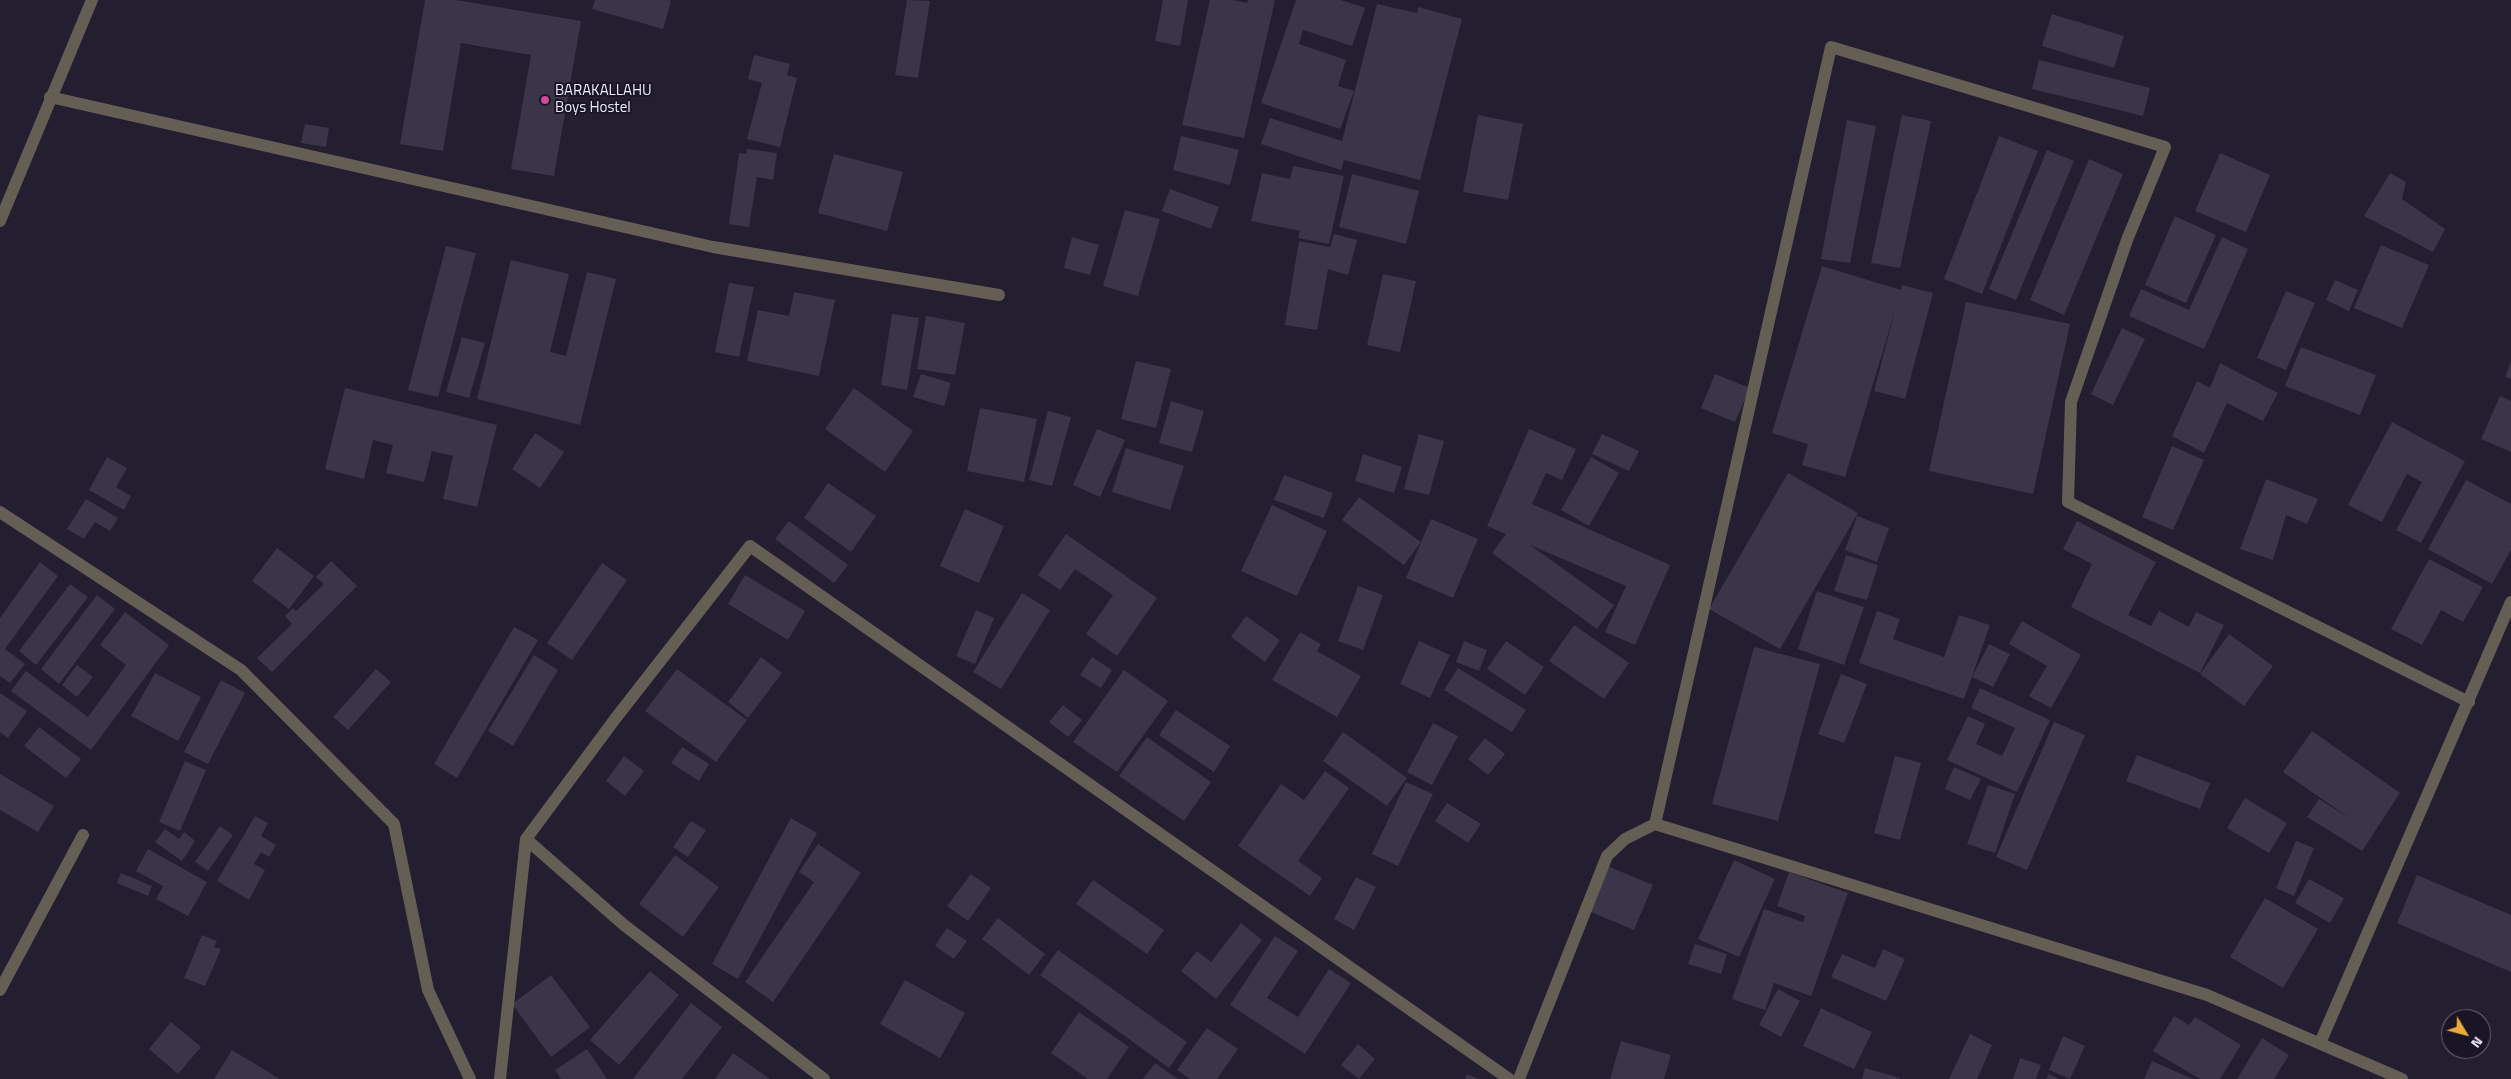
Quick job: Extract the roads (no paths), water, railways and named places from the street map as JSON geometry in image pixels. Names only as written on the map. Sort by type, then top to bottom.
[{"type":"street","points":[[0,220],[92,0]]},
{"type":"street","points":[[1655,824],[1831,47],[2165,147],[2127,240],[2072,402],[2068,502],[2469,702]]},
{"type":"street","points":[[50,97],[713,247],[999,295]]},
{"type":"street","points":[[0,512],[242,670],[394,824],[428,990],[470,1079]]},
{"type":"street","points":[[500,1079],[526,839],[750,546],[1509,1079]]},
{"type":"street","points":[[2320,1044],[2511,602]]},
{"type":"street","points":[[1519,1079],[1607,856],[1625,839],[1655,824],[2208,995],[2402,1079]]},
{"type":"street","points":[[0,990],[82,834]]},
{"type":"street","points":[[526,839],[624,925],[824,1079]]},
{"type":"place","name":"BARAKALLAHU Boys Hostel","points":[[545,100]]}]
